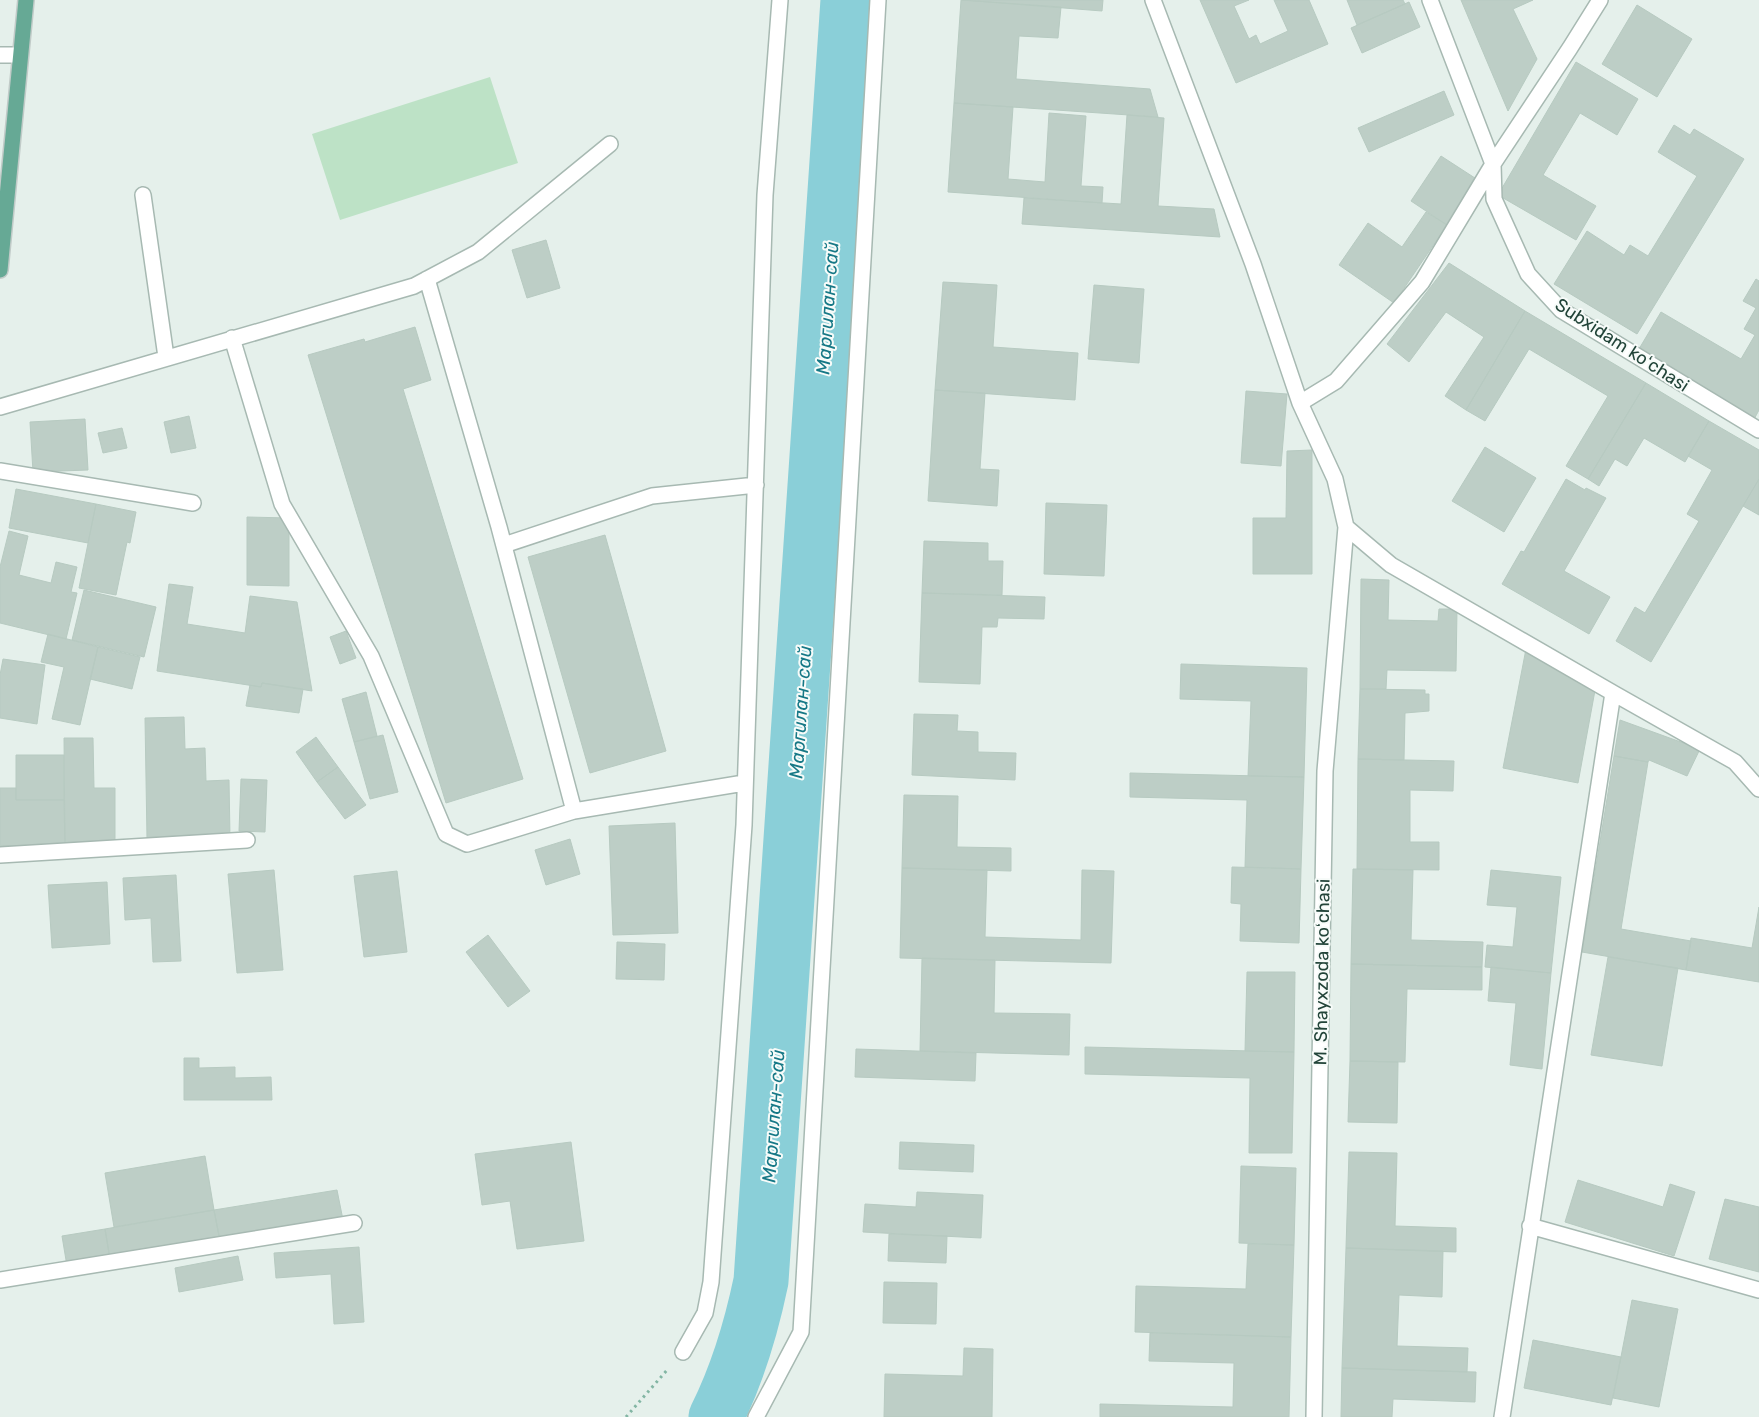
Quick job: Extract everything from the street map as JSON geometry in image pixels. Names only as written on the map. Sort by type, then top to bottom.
[{"type":"main road","points":[[0,270],[3,220],[26,0]]},
{"type":"street","points":[[683,1352],[706,1313],[711,1282],[743,835],[765,195],[780,0]]},
{"type":"street","points":[[756,1417],[801,1332],[878,0]]},
{"type":"street","name":"M. Shayxzoda koʻchasi","points":[[1153,0],[1253,264],[1300,403],[1335,479],[1346,527],[1325,770],[1314,1417]]},
{"type":"street","name":"Subxidam koʻchasi","points":[[1430,0],[1493,164],[1494,199],[1528,274],[1561,310],[1759,430]]},
{"type":"street","points":[[1300,403],[1336,381],[1422,282],[1493,164],[1600,0]]},
{"type":"street","points":[[0,55],[20,55]]},
{"type":"street","points":[[0,407],[414,286],[478,252],[610,144]]},
{"type":"street","points":[[143,195],[166,357]]},
{"type":"street","points":[[427,279],[504,545],[574,811]]},
{"type":"street","points":[[232,338],[282,504],[371,656],[446,834],[467,844],[574,811],[744,783]]},
{"type":"street","points":[[0,471],[193,503]]},
{"type":"street","points":[[504,545],[652,496],[756,485]]},
{"type":"street","points":[[1346,527],[1391,565],[1735,762],[1759,788]]},
{"type":"street","points":[[1502,1417],[1613,693]]},
{"type":"street","points":[[0,855],[247,840]]},
{"type":"street","points":[[0,1280],[354,1223]]},
{"type":"street","points":[[1530,1226],[1759,1290]]},
{"type":"path","points":[[626,1417],[683,1352]]},
{"type":"green space","points":[[490,77],[518,163],[340,220],[312,134]]},
{"type":"building","points":[[961,0],[1061,7],[1058,38],[1019,36],[1016,79],[1150,89],[1158,117],[954,103]]},
{"type":"building","points":[[962,0],[1103,0],[1102,11]]},
{"type":"building","points":[[1200,0],[1249,0],[1234,6],[1249,39],[1256,35],[1260,44],[1288,31],[1274,0],[1309,0],[1328,44],[1236,83]]},
{"type":"building","points":[[1347,0],[1403,0],[1405,4],[1357,25]]},
{"type":"building","points":[[1461,0],[1533,0],[1513,9],[1537,59],[1508,111]]},
{"type":"building","points":[[1409,2],[1420,27],[1362,53],[1351,28]]},
{"type":"building","points":[[1637,5],[1692,39],[1657,97],[1602,64]]},
{"type":"building","points":[[1576,62],[1638,99],[1617,135],[1580,113],[1543,175],[1596,206],[1576,240],[1498,195]]},
{"type":"building","points":[[1444,91],[1454,115],[1369,152],[1358,128]]},
{"type":"building","points":[[954,103],[1013,107],[1008,179],[1045,182],[1049,113],[1086,116],[1081,186],[1103,187],[1102,203],[948,192]]},
{"type":"building","points":[[1127,115],[1164,118],[1158,206],[1214,209],[1220,237],[1022,224],[1024,198],[1121,204]]},
{"type":"building","points":[[1674,125],[1690,135],[1694,129],[1744,159],[1637,334],[1554,284],[1587,231],[1624,255],[1630,245],[1648,256],[1697,176],[1658,152]]},
{"type":"building","points":[[1441,156],[1478,180],[1447,225],[1411,201]]},
{"type":"building","points":[[1426,212],[1447,225],[1394,303],[1339,265],[1368,223],[1402,247]]},
{"type":"building","points":[[546,240],[560,288],[527,298],[512,250]]},
{"type":"building","points":[[1449,263],[1525,311],[1466,410],[1445,396],[1484,337],[1446,312],[1409,362],[1387,344]]},
{"type":"building","points":[[1756,279],[1759,281],[1759,410],[1752,423],[1636,354],[1661,312],[1741,359],[1755,335],[1744,329],[1756,308],[1743,301]]},
{"type":"building","points":[[943,282],[997,285],[993,347],[1078,353],[1075,400],[935,390]]},
{"type":"building","points":[[1094,285],[1144,289],[1139,363],[1088,359]]},
{"type":"building","points":[[1525,311],[1646,383],[1588,479],[1566,466],[1608,396],[1529,349],[1485,421],[1466,410]]},
{"type":"building","points":[[415,327],[431,380],[403,389],[523,779],[446,803],[308,355],[364,339],[365,342]]},
{"type":"building","points":[[1646,383],[1709,421],[1685,462],[1644,438],[1627,466],[1615,459],[1599,486],[1588,479]]},
{"type":"building","points":[[935,390],[985,393],[980,469],[999,470],[997,506],[928,501]]},
{"type":"building","points":[[1246,391],[1287,394],[1281,466],[1241,463]]},
{"type":"building","points":[[189,416],[196,448],[171,453],[164,422]]},
{"type":"building","points":[[85,419],[88,470],[33,472],[30,422]]},
{"type":"building","points":[[1709,421],[1759,450],[1759,479],[1651,662],[1616,641],[1635,607],[1645,613],[1699,521],[1687,514],[1712,470],[1688,456]]},
{"type":"building","points":[[122,428],[127,448],[103,453],[98,433]]},
{"type":"building","points":[[1485,447],[1536,478],[1504,532],[1452,501]]},
{"type":"building","points":[[1312,450],[1312,574],[1253,574],[1253,518],[1286,518],[1287,451]]},
{"type":"building","points":[[1566,479],[1585,490],[1586,488],[1606,498],[1564,571],[1610,597],[1589,634],[1502,584],[1521,551],[1524,552]]},
{"type":"building","points":[[1759,479],[1759,515],[1743,506]]},
{"type":"building","points":[[16,489],[96,504],[88,543],[9,528]]},
{"type":"building","points":[[1046,503],[1107,505],[1104,576],[1044,574]]},
{"type":"building","points":[[96,504],[136,512],[130,543],[127,542],[116,595],[79,588]]},
{"type":"building","points":[[247,517],[289,518],[289,586],[247,585]]},
{"type":"building","points":[[9,531],[28,536],[19,575],[51,583],[56,562],[77,567],[71,592],[77,593],[66,639],[0,623],[0,567]]},
{"type":"building","points":[[605,535],[666,751],[590,773],[528,557]]},
{"type":"building","points":[[924,541],[988,543],[988,561],[1003,561],[1002,595],[922,593]]},
{"type":"building","points":[[1361,579],[1389,580],[1388,620],[1438,621],[1439,609],[1457,609],[1456,671],[1387,670],[1386,689],[1360,689]]},
{"type":"building","points":[[169,584],[193,587],[187,624],[245,633],[250,596],[297,602],[312,691],[262,683],[261,687],[157,671]]},
{"type":"building","points":[[84,590],[156,607],[144,657],[72,640]]},
{"type":"building","points":[[922,593],[1045,597],[1044,619],[998,618],[997,627],[982,627],[980,684],[919,682]]},
{"type":"building","points":[[346,631],[356,658],[340,664],[330,637]]},
{"type":"building","points":[[48,634],[98,647],[80,725],[52,719],[64,667],[41,662]]},
{"type":"building","points":[[98,647],[140,657],[132,689],[90,679]]},
{"type":"building","points":[[1526,649],[1596,685],[1578,783],[1503,768]]},
{"type":"building","points":[[3,659],[45,665],[37,724],[0,718],[0,675]]},
{"type":"building","points":[[1181,664],[1307,668],[1304,777],[1248,776],[1251,701],[1180,699]]},
{"type":"building","points":[[262,683],[303,689],[299,713],[246,706],[250,685],[261,687]]},
{"type":"building","points":[[1360,689],[1425,690],[1425,694],[1429,694],[1429,711],[1405,713],[1404,760],[1358,759]]},
{"type":"building","points":[[366,692],[377,736],[354,742],[342,699]]},
{"type":"building","points":[[914,714],[958,715],[957,731],[978,732],[978,752],[1016,753],[1015,780],[912,775]]},
{"type":"building","points":[[184,717],[185,749],[205,748],[206,781],[229,780],[230,838],[147,839],[145,718]]},
{"type":"building","points":[[1620,720],[1700,749],[1687,776],[1649,760],[1648,762],[1614,756]]},
{"type":"building","points":[[383,735],[398,792],[370,799],[354,742]]},
{"type":"building","points":[[316,737],[338,767],[317,782],[296,752]]},
{"type":"building","points":[[64,738],[93,738],[94,788],[115,788],[115,845],[65,846]]},
{"type":"building","points":[[16,755],[64,755],[64,800],[16,800]]},
{"type":"building","points":[[1614,756],[1648,762],[1621,929],[1691,941],[1686,970],[1582,952]]},
{"type":"building","points":[[1358,759],[1454,761],[1453,791],[1410,790],[1410,842],[1439,842],[1439,870],[1357,869]]},
{"type":"building","points":[[338,767],[366,805],[345,819],[317,782]]},
{"type":"building","points":[[1130,773],[1304,777],[1301,869],[1245,867],[1247,800],[1130,797]]},
{"type":"building","points":[[241,779],[267,780],[265,832],[239,831]]},
{"type":"building","points":[[0,788],[16,788],[16,800],[64,800],[65,846],[0,846]]},
{"type":"building","points":[[904,795],[958,796],[957,847],[1011,848],[1011,871],[902,868]]},
{"type":"building","points":[[675,823],[678,933],[613,935],[609,826]]},
{"type":"building","points":[[570,839],[580,874],[546,885],[535,850]]},
{"type":"building","points":[[1232,867],[1301,869],[1299,943],[1240,941],[1241,904],[1231,903]]},
{"type":"building","points":[[902,868],[987,870],[985,937],[1081,940],[1082,870],[1114,871],[1111,963],[900,958]]},
{"type":"building","points":[[1353,869],[1413,870],[1411,940],[1483,942],[1482,967],[1351,964]]},
{"type":"building","points":[[274,870],[283,970],[237,973],[228,874]]},
{"type":"building","points":[[1491,870],[1561,877],[1551,973],[1485,967],[1487,945],[1513,947],[1517,907],[1487,905]]},
{"type":"building","points":[[397,871],[407,952],[364,957],[354,876]]},
{"type":"building","points":[[176,875],[181,961],[153,962],[151,918],[125,920],[123,878]]},
{"type":"building","points":[[107,882],[110,944],[52,948],[48,885]]},
{"type":"building","points":[[1759,907],[1759,982],[1686,970],[1691,938],[1752,948]]},
{"type":"building","points":[[488,935],[530,991],[508,1007],[466,952]]},
{"type":"building","points":[[617,942],[665,944],[664,980],[616,979]]},
{"type":"building","points":[[1608,957],[1678,968],[1662,1066],[1591,1055]]},
{"type":"building","points":[[922,958],[995,960],[994,1013],[1070,1014],[1069,1055],[920,1051]]},
{"type":"building","points":[[1351,964],[1482,967],[1482,990],[1407,989],[1405,1062],[1350,1061]]},
{"type":"building","points":[[1491,967],[1551,973],[1542,1069],[1510,1065],[1516,1003],[1488,1001]]},
{"type":"building","points":[[1247,972],[1295,972],[1294,1052],[1245,1051]]},
{"type":"building","points":[[1085,1047],[1294,1052],[1292,1153],[1249,1153],[1250,1078],[1085,1074]]},
{"type":"building","points":[[856,1049],[976,1053],[975,1081],[855,1077]]},
{"type":"building","points":[[184,1058],[199,1058],[199,1068],[235,1067],[235,1078],[271,1077],[272,1100],[184,1100]]},
{"type":"building","points":[[1350,1061],[1398,1062],[1397,1123],[1348,1122]]},
{"type":"building","points":[[571,1142],[584,1241],[517,1249],[510,1201],[482,1205],[475,1154]]},
{"type":"building","points":[[900,1142],[974,1145],[973,1172],[899,1169]]},
{"type":"building","points":[[1349,1152],[1397,1153],[1395,1226],[1456,1228],[1456,1252],[1346,1248]]},
{"type":"building","points":[[205,1156],[214,1210],[114,1227],[105,1173]]},
{"type":"building","points":[[1241,1166],[1296,1168],[1294,1245],[1239,1243]]},
{"type":"building","points":[[1578,1180],[1663,1207],[1670,1184],[1695,1192],[1674,1256],[1565,1222]]},
{"type":"building","points":[[337,1190],[343,1220],[220,1241],[214,1210]]},
{"type":"building","points":[[917,1192],[983,1195],[981,1238],[863,1232],[865,1204],[916,1207]]},
{"type":"building","points":[[1725,1199],[1759,1207],[1759,1272],[1709,1259]]},
{"type":"building","points":[[214,1210],[220,1241],[110,1259],[105,1229]]},
{"type":"building","points":[[105,1229],[110,1259],[67,1266],[62,1236]]},
{"type":"building","points":[[889,1234],[947,1236],[946,1263],[888,1261]]},
{"type":"building","points":[[1248,1244],[1294,1245],[1291,1337],[1135,1332],[1136,1286],[1246,1289]]},
{"type":"building","points":[[359,1247],[364,1322],[334,1324],[331,1274],[276,1278],[274,1253]]},
{"type":"building","points":[[1346,1248],[1443,1251],[1442,1297],[1399,1295],[1397,1346],[1468,1348],[1467,1372],[1342,1368]]},
{"type":"building","points":[[238,1256],[243,1280],[179,1292],[175,1268]]},
{"type":"building","points":[[884,1282],[937,1283],[936,1324],[883,1323]]},
{"type":"building","points":[[1632,1300],[1678,1309],[1659,1407],[1613,1398]]},
{"type":"building","points":[[1150,1333],[1291,1337],[1289,1417],[1100,1417],[1100,1404],[1233,1407],[1234,1363],[1149,1361]]},
{"type":"building","points":[[1533,1340],[1621,1357],[1611,1405],[1524,1388]]},
{"type":"building","points":[[964,1348],[993,1349],[992,1417],[884,1417],[885,1374],[963,1376]]},
{"type":"building","points":[[1342,1368],[1476,1372],[1475,1402],[1393,1399],[1392,1417],[1341,1417]]},
{"type":"waterway","name":"Маргилан-сай","points":[[716,1417],[731,1384],[743,1350],[761,1281],[848,0]]}]
